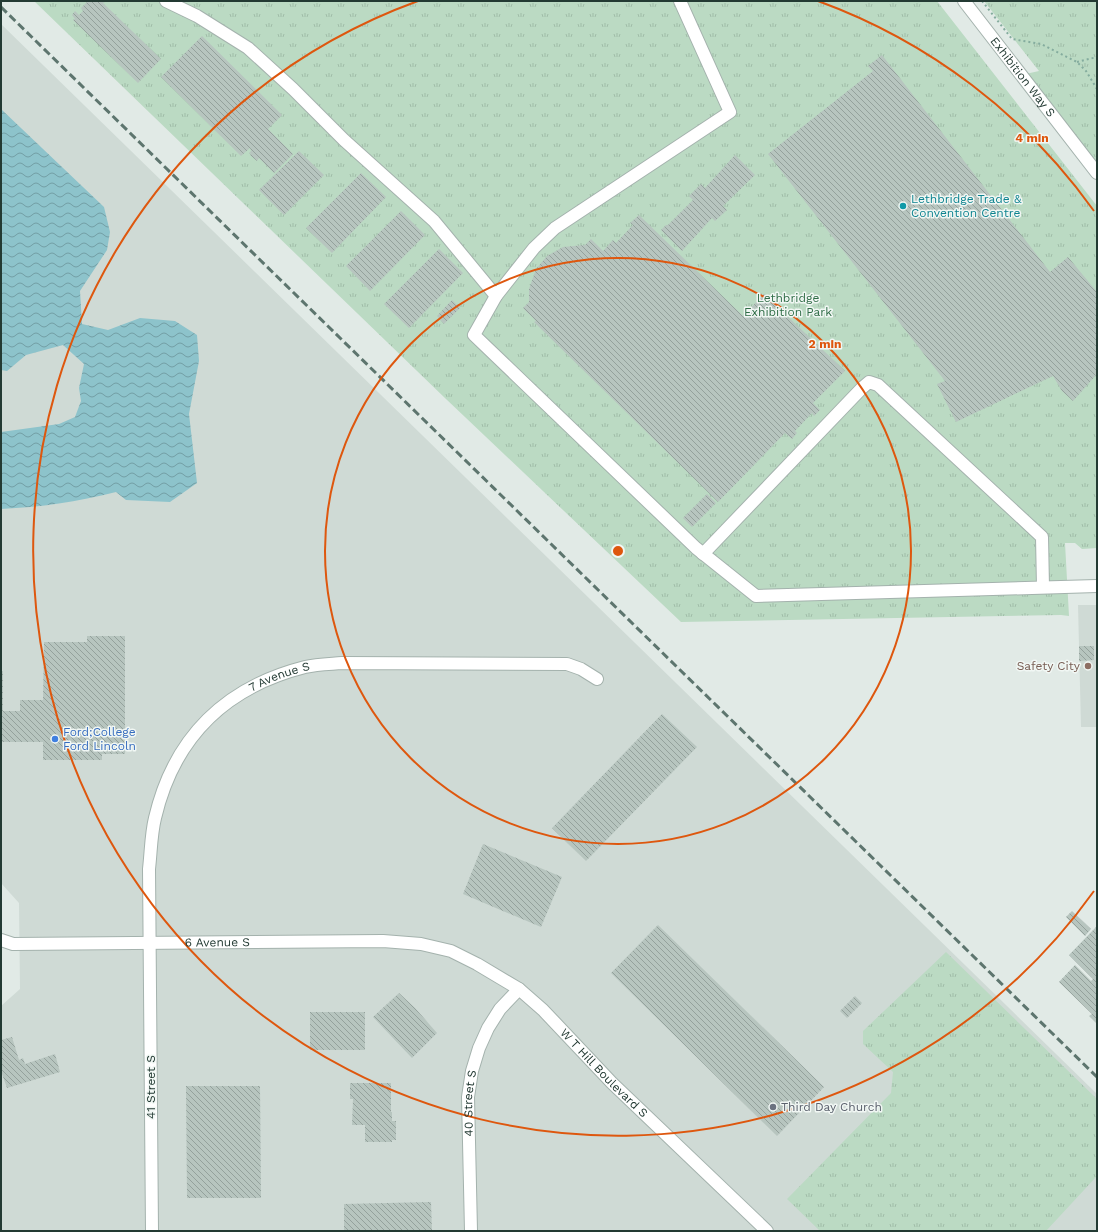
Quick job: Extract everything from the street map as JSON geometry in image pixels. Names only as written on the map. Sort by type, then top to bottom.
[{"type":"street","points":[[166,1],[197,16],[248,48],[293,89],[344,140],[434,221],[496,296]]},
{"type":"street","points":[[680,1],[730,112],[556,228],[534,248],[496,296],[474,335],[703,554],[756,596],[1097,586]]},
{"type":"street","name":"Exhibition Way S","points":[[964,1],[1097,173]]},
{"type":"street","points":[[703,554],[869,382],[878,385],[1042,537],[1043,588]]},
{"type":"street","name":"7 Avenue S","points":[[150,943],[149,869],[151,843],[155,818],[165,786],[176,760],[191,738],[207,719],[241,692],[261,682],[307,666],[342,663],[567,664],[582,669],[598,679]]},
{"type":"street","name":"6 Avenue S","points":[[1,940],[13,944]]},
{"type":"street","name":"6 Avenue S","points":[[1,947],[13,944],[351,940],[421,944]]},
{"type":"street","name":"41 Street S","points":[[150,943],[152,1231]]},
{"type":"street","name":"W T Hill Boulevard S","points":[[421,944],[451,951],[477,964],[519,989],[543,1010],[612,1083],[767,1231]]},
{"type":"street","name":"40 Street S","points":[[471,1231],[468,1097],[472,1071],[479,1048],[488,1028],[500,1009],[519,989]]},
{"type":"path","points":[[982,1],[1012,39],[1041,44],[1077,62],[1086,71],[1097,89]]},
{"type":"path","points":[[1077,62],[1097,57]]},
{"type":"shaded area","points":[[1,24],[1097,1094],[1097,1231],[1,1231],[1,1006],[20,989],[19,903],[1,883]]},
{"type":"shaded area","name":"Safety City","points":[[1078,605],[1097,605],[1097,727],[1081,727]]},
{"type":"green space","name":"Lethbridge Exhibition Park","points":[[34,1],[937,1],[1097,206],[1097,548],[1082,549],[1075,543],[1065,543],[1069,616],[681,622],[446,399]]},
{"type":"green space","points":[[984,1],[1097,1],[1097,173],[1021,75],[1039,71]]},
{"type":"green space","points":[[946,952],[1097,1099],[1097,1176],[1046,1231],[820,1231],[787,1199],[891,1093],[893,1072],[863,1044],[863,1031]]},
{"type":"water","points":[[1,109],[104,207],[110,232],[107,250],[80,291],[82,324],[108,330],[140,318],[175,321],[197,335],[199,361],[189,414],[197,483],[170,502],[126,500],[116,492],[59,504],[1,509],[1,432],[59,424],[75,417],[81,401],[79,388],[84,364],[63,345],[26,355],[7,371],[1,370]]},
{"type":"building","points":[[88,1],[106,1],[103,3],[161,59],[138,83],[73,20],[75,19],[72,15],[75,11],[79,15],[83,11],[81,8]]},
{"type":"building","points":[[202,36],[282,115],[268,129],[293,154],[274,173],[259,158],[257,161],[250,155],[250,148],[241,156],[161,77]]},
{"type":"building","name":"Lethbridge Trade & Convention Centre","points":[[882,55],[1050,272],[1068,257],[1097,292],[1097,374],[1073,401],[1062,391],[1053,376],[956,422],[937,384],[945,381],[768,154],[873,71],[868,66]]},
{"type":"building","points":[[299,151],[324,175],[284,215],[259,190]]},
{"type":"building","points":[[735,155],[755,175],[723,206],[727,210],[715,221],[712,218],[682,251],[661,230],[693,200],[689,196],[701,184],[705,188]]},
{"type":"building","points":[[361,173],[386,197],[332,253],[306,228]]},
{"type":"building","points":[[401,211],[425,235],[370,291],[346,266]]},
{"type":"building","points":[[639,215],[743,316],[764,294],[845,371],[813,403],[820,410],[814,416],[812,413],[795,431],[797,433],[792,439],[785,433],[718,502],[534,322],[536,321],[523,308],[529,302],[529,289],[536,269],[547,256],[563,247],[585,245],[591,239],[603,251],[613,240],[616,243],[633,225],[630,223]]},
{"type":"building","points":[[439,249],[463,273],[409,328],[384,304]]},
{"type":"building","points":[[452,300],[460,308],[444,324],[437,316]]},
{"type":"building","points":[[707,494],[716,503],[692,527],[683,518]]},
{"type":"building","points":[[87,636],[125,636],[125,754],[102,754],[102,760],[43,760],[43,742],[1,742],[1,671],[3,671],[3,711],[20,711],[20,700],[43,700],[44,642],[87,642]]},
{"type":"building","points":[[1079,646],[1094,646],[1094,660],[1079,661]]},
{"type":"building","points":[[662,714],[697,747],[586,861],[552,828]]},
{"type":"building","points":[[483,844],[562,877],[541,927],[463,894]]},
{"type":"building","points":[[1072,911],[1091,929],[1085,936],[1066,917]]},
{"type":"building","points":[[658,925],[824,1087],[777,1136],[611,973]]},
{"type":"building","points":[[1097,926],[1097,1024],[1089,1016],[1092,1014],[1059,982],[1075,965],[1091,981],[1093,979],[1069,955]]},
{"type":"building","points":[[399,993],[415,1008],[437,1033],[412,1058],[373,1017]]},
{"type":"building","points":[[855,996],[862,1003],[847,1018],[840,1011]]},
{"type":"building","points":[[310,1012],[365,1012],[365,1050],[310,1050]]},
{"type":"building","points":[[12,1037],[19,1060],[23,1058],[25,1064],[55,1054],[60,1072],[7,1088],[1,1071],[1,1040]]},
{"type":"building","points":[[350,1083],[391,1083],[391,1112],[392,1121],[396,1121],[396,1140],[392,1140],[392,1142],[365,1142],[365,1125],[352,1125],[353,1099],[350,1099]]},
{"type":"building","points":[[186,1086],[260,1086],[261,1198],[187,1198]]},
{"type":"building","points":[[431,1202],[432,1231],[344,1231],[344,1204]]},
{"type":"railway","points":[[1,7],[1097,1077]]},
{"type":"place","name":"Lethbridge Trade & Convention Centre","points":[[903,206]]},
{"type":"place","name":"Safety City","points":[[1088,666]]},
{"type":"place","name":"Ford;College Ford Lincoln","points":[[55,739]]},
{"type":"place","name":"Third Day Church","points":[[773,1107]]}]
